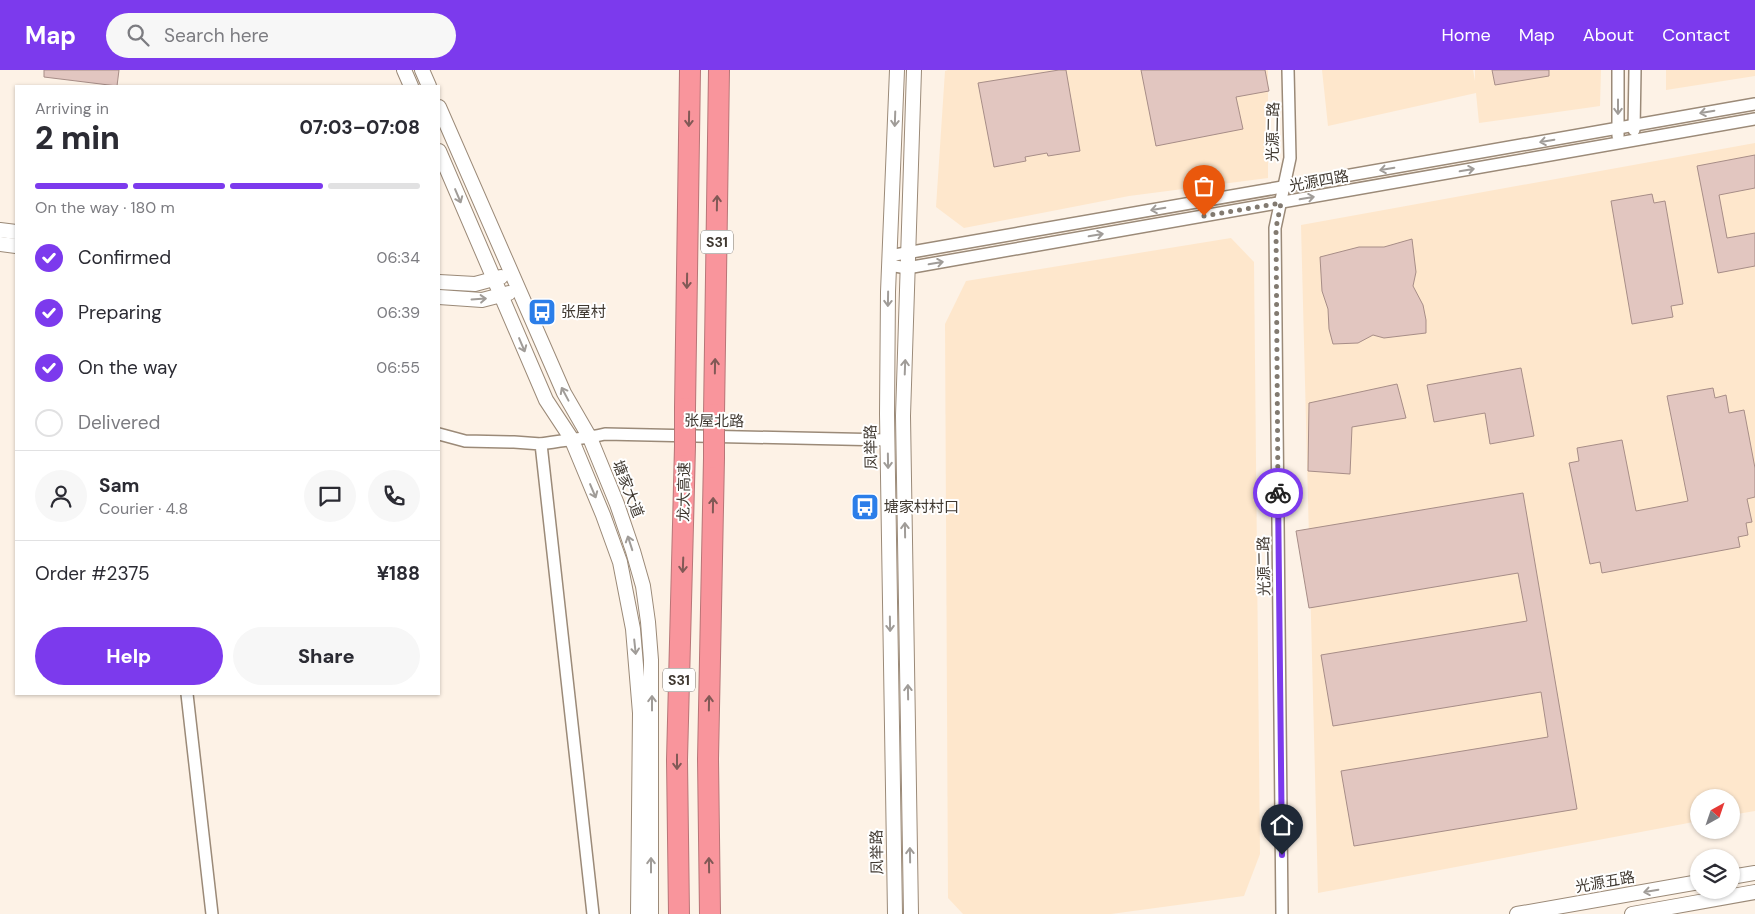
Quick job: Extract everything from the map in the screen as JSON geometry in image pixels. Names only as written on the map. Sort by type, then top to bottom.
[{"type":"highway","name":"龙大高速","points":[[679,914],[677,760],[685,446],[690,70]]},
{"type":"highway","name":"龙大高速","points":[[710,914],[708,759],[719,70]]},
{"type":"street","points":[[404,70],[411,85]]},
{"type":"street","points":[[422,70],[430,85]]},
{"type":"street","name":"凤举路","points":[[895,914],[887,440],[888,292],[897,70]]},
{"type":"street","points":[[912,910],[903,416],[914,70]]},
{"type":"street","name":"光源二路","points":[[1282,914],[1276,228],[1290,158],[1288,70]]},
{"type":"street","points":[[1618,70],[1618,128],[1624,142],[1634,134],[1634,70]]},
{"type":"street","name":"光源四路","points":[[1755,104],[908,253],[889,259],[895,266],[907,268],[1755,119]]},
{"type":"street","name":"塘家大道","points":[[440,110],[564,393],[590,438],[617,504],[643,586],[652,668],[651,914]]},
{"type":"street","points":[[440,153],[546,400],[571,438],[620,562],[633,629],[640,713],[638,914]]},
{"type":"street","points":[[0,230],[15,232]]},
{"type":"street","points":[[0,244],[15,246]]},
{"type":"street","points":[[440,282],[475,284],[494,280],[511,273]]},
{"type":"street","points":[[440,297],[470,300],[501,296],[519,290]]},
{"type":"street","name":"张屋北路","points":[[440,434],[465,441],[541,444],[571,438],[590,438],[605,434],[887,440]]},
{"type":"street","points":[[541,444],[593,914]]},
{"type":"street","points":[[187,695],[212,914]]},
{"type":"street","points":[[1740,876],[1755,873]]},
{"type":"street","name":"光源五路","points":[[1517,914],[1690,884]]},
{"type":"street","points":[[1632,914],[1755,892]]},
{"type":"shaded area","points":[[1268,70],[1268,178],[1129,196],[964,228],[936,207],[945,71]]},
{"type":"shaded area","points":[[1322,70],[1473,70],[1475,81],[1475,70],[1601,70],[1600,106],[1479,123],[1476,93],[1328,126]]},
{"type":"shaded area","points":[[1666,70],[1755,70],[1755,76],[1666,90]]},
{"type":"shaded area","points":[[1755,143],[1755,811],[1740,814],[1740,789],[1690,789],[1690,823],[1318,893],[1301,225]]},
{"type":"shaded area","points":[[1231,238],[1254,262],[1260,854],[1244,896],[1111,914],[963,914],[948,898],[945,324],[966,281]]},
{"type":"building","points":[[44,70],[119,70],[117,85],[44,77]]},
{"type":"building","points":[[1066,70],[1080,151],[1048,156],[1047,153],[1025,157],[1026,161],[994,167],[978,83]]},
{"type":"building","points":[[1141,70],[1265,70],[1269,91],[1236,97],[1243,129],[1156,146]]},
{"type":"building","points":[[1492,70],[1549,70],[1549,76],[1495,85]]},
{"type":"building","points":[[1755,155],[1755,188],[1719,195],[1727,238],[1755,233],[1755,266],[1718,273],[1697,166]]},
{"type":"building","points":[[1652,194],[1654,203],[1665,201],[1683,304],[1671,306],[1673,317],[1632,324],[1611,201]]},
{"type":"building","points":[[1412,239],[1416,272],[1413,286],[1423,305],[1426,333],[1384,338],[1373,335],[1358,343],[1333,344],[1329,329],[1328,309],[1322,291],[1320,257],[1359,247],[1384,247]]},
{"type":"building","points":[[1521,368],[1534,436],[1490,444],[1485,413],[1434,422],[1427,385]]},
{"type":"building","points":[[1397,384],[1406,418],[1352,427],[1350,474],[1308,471],[1309,403]]},
{"type":"building","points":[[1713,388],[1715,398],[1726,395],[1729,413],[1744,410],[1755,468],[1755,497],[1747,499],[1752,522],[1746,523],[1748,535],[1738,537],[1740,547],[1602,573],[1600,562],[1590,564],[1569,463],[1579,461],[1577,448],[1622,440],[1636,511],[1688,501],[1667,396]]},
{"type":"building","points":[[1523,493],[1577,809],[1354,846],[1341,771],[1548,737],[1541,692],[1333,726],[1321,655],[1527,621],[1518,573],[1309,608],[1296,531]]},
{"type":"way so far","points":[[1204,216],[1281,203],[1276,228],[1278,493]]},
{"type":"place","name":"张屋村","points":[[542,312]]},
{"type":"place","name":"塘家村村口","points":[[865,507]]},
{"type":"route","points":[[1278,493],[1282,855]]}]
